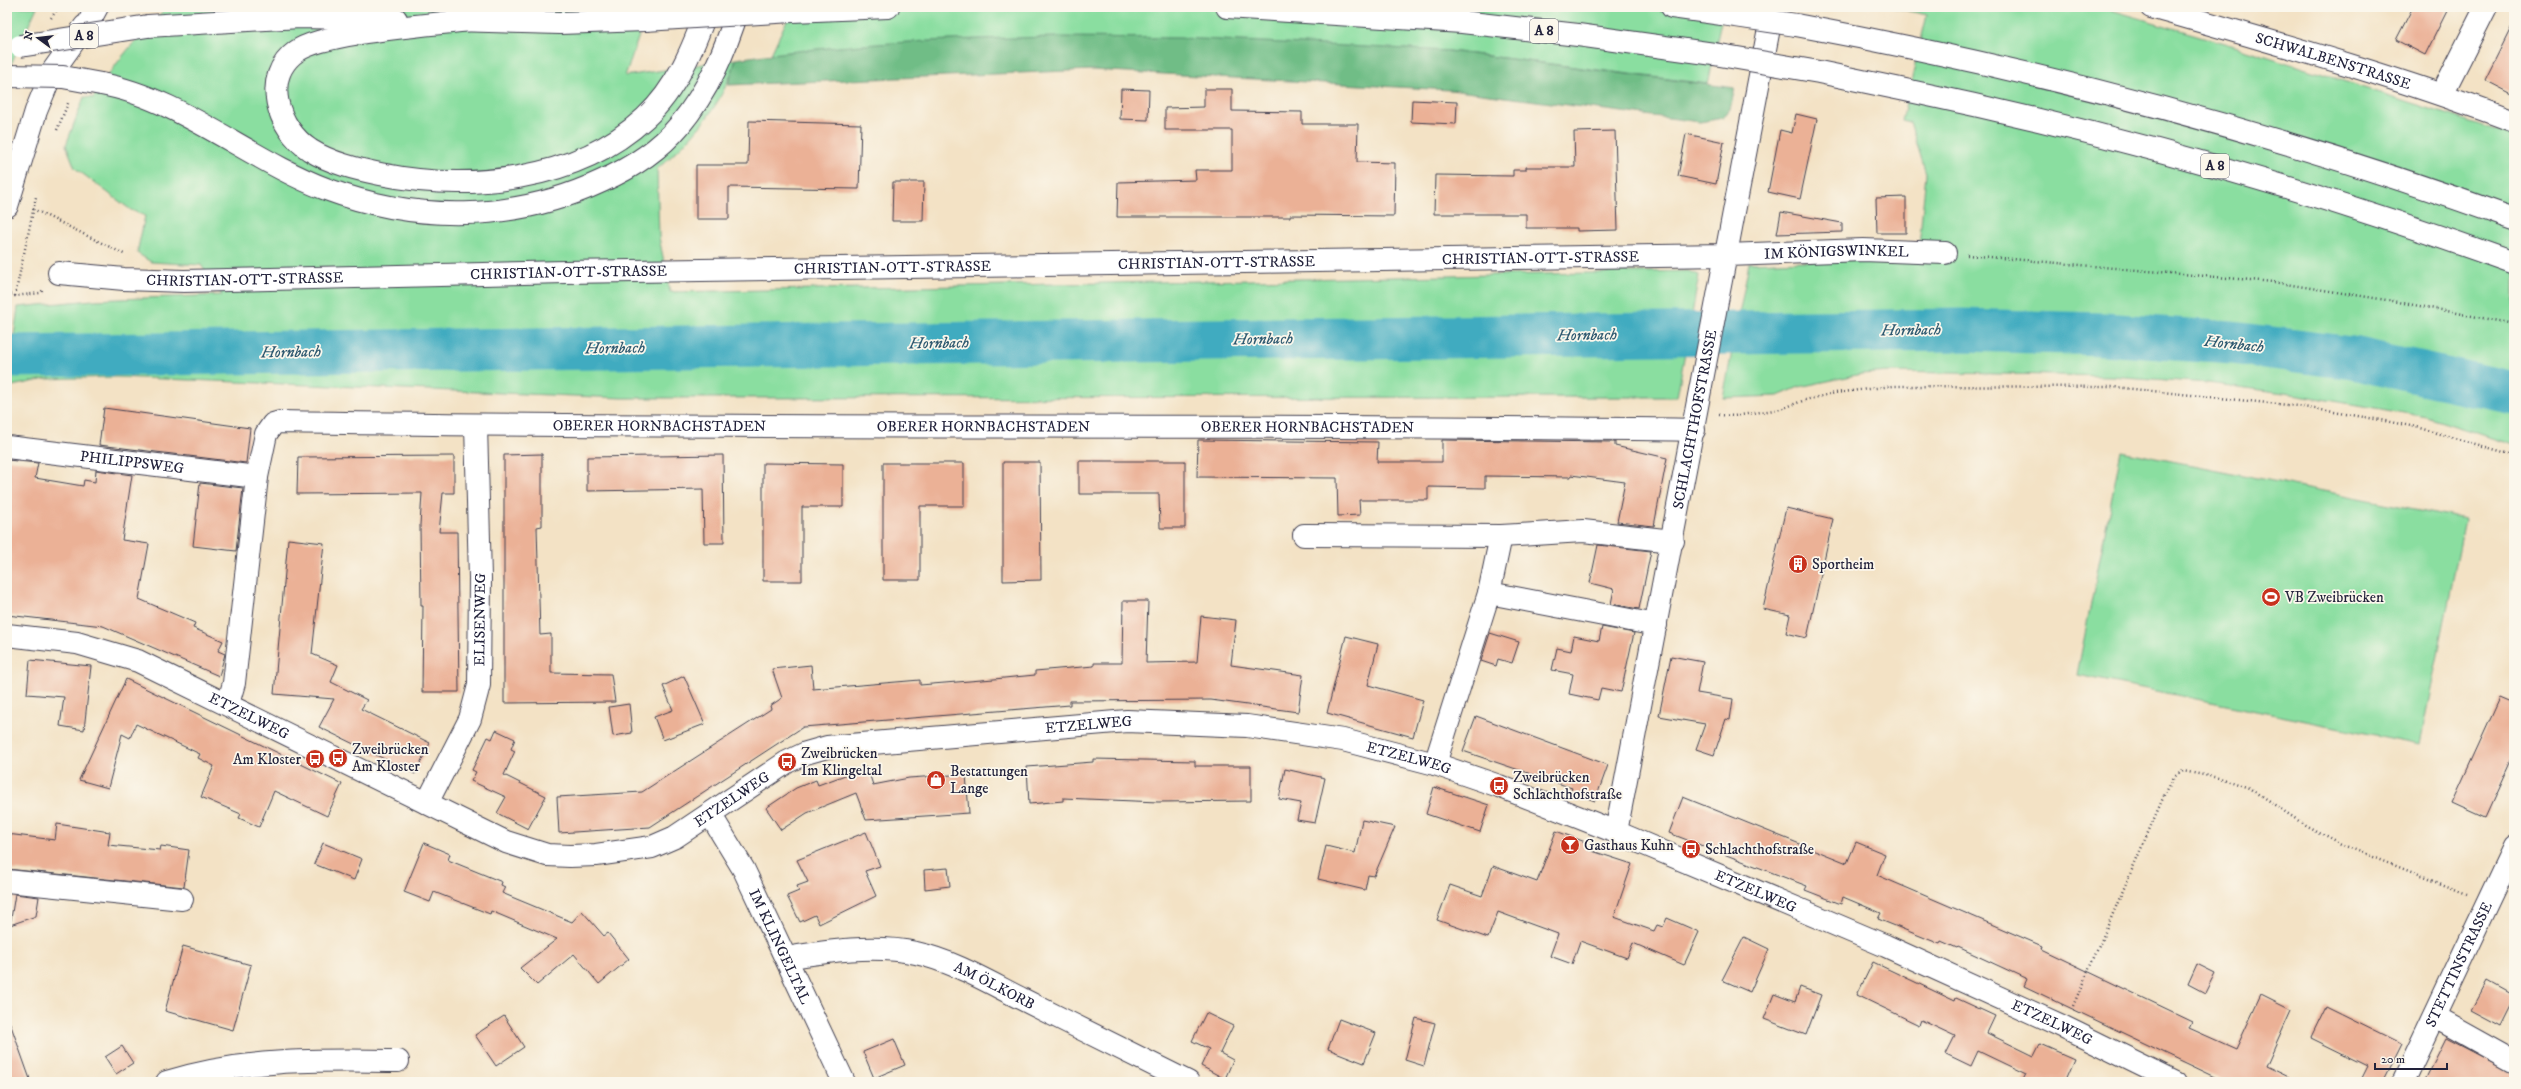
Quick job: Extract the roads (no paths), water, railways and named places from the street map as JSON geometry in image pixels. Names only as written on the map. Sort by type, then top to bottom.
[{"type":"main road","points":[[469,20],[342,37],[304,47],[290,58],[279,78],[278,104],[283,122],[290,133],[310,150],[333,161],[369,172],[426,181],[454,182],[511,178],[534,174],[598,151],[632,130],[647,117],[660,102],[683,66],[697,38],[708,7]]},
{"type":"main road","points":[[7,76],[63,77],[101,84],[139,95],[171,109],[294,175],[355,199],[419,212],[452,214],[504,212],[558,198],[589,187],[641,160],[661,144],[679,126],[712,78],[725,50],[739,7]]},
{"type":"main road","name":"A 8","points":[[13,47],[148,26],[300,17],[560,23],[888,7]]},
{"type":"main road","name":"A 8","points":[[1227,7],[1462,22],[1578,34],[1714,54],[1819,72],[1987,108],[2189,158],[2419,228],[2514,262]]},
{"type":"main road","points":[[1672,7],[1731,10],[1796,25],[2005,68],[2200,118],[2335,158],[2514,219]]},
{"type":"main road","name":"SCHLACHTHOFSTRASSE","points":[[1616,832],[1673,541],[1773,7]]},
{"type":"main road","name":"SCHWALBENSTRASSE","points":[[2151,7],[2324,56],[2442,94],[2514,121]]},
{"type":"main road","points":[[2442,94],[2486,7]]},
{"type":"main road","points":[[7,206],[33,118],[52,72],[98,11]]},
{"type":"main road","name":"IM KÖNIGSWINKEL","points":[[1726,255],[1863,250],[1945,253]]},
{"type":"main road","name":"CHRISTIAN-OTT-STRASSE","points":[[58,273],[124,279],[184,281],[581,272],[1726,255]]},
{"type":"main road","name":"OBERER HORNBACHSTADEN","points":[[257,477],[266,434],[273,424],[1385,426],[1697,414]]},
{"type":"main road","name":"ELISENWEG","points":[[427,803],[470,720],[479,685],[480,578],[476,425]]},
{"type":"main road","name":"PHILIPPSWEG","points":[[7,447],[257,477]]},
{"type":"main road","points":[[228,704],[234,683],[257,477]]},
{"type":"main road","points":[[1304,535],[1501,536],[1583,531],[1673,541]]},
{"type":"main road","points":[[1435,764],[1489,593],[1501,536]]},
{"type":"main road","points":[[1489,593],[1656,625]]},
{"type":"main road","name":"ETZELWEG","points":[[7,635],[77,643],[110,650],[138,661],[513,844],[547,855],[596,856],[652,847],[675,837],[787,762],[806,753],[827,747],[1127,721],[1186,722],[1281,729],[1343,740],[1435,764],[1498,786],[1616,832],[1806,912],[2064,1027],[2176,1082]]},
{"type":"main road","name":"IM KLINGELTAL","points":[[710,814],[744,870],[844,1082]]},
{"type":"main road","name":"STETTINSTRASSE","points":[[2403,1082],[2488,902],[2509,872],[2514,847]]},
{"type":"main road","points":[[7,881],[182,900]]},
{"type":"main road","name":"AM ÖLKORB","points":[[786,958],[818,953],[863,950],[894,949],[917,953],[974,975],[1188,1082]]},
{"type":"main road","points":[[2435,1016],[2514,1061]]},
{"type":"main road","points":[[167,1082],[222,1068],[269,1062],[300,1060],[398,1061]]},
{"type":"waterway","name":"Hornbach","points":[[7,356],[1961,330],[2103,334],[2232,343],[2353,358],[2514,393]]},
{"type":"place","name":"Sportheim","points":[[1798,564]]},
{"type":"place","name":"VB Zweibrücken","points":[[2271,597]]},
{"type":"place","name":"Zweibrücken Am Kloster","points":[[338,758]]},
{"type":"place","name":"Am Kloster","points":[[315,759]]},
{"type":"place","name":"Zweibrücken Im Klingeltal","points":[[787,762]]},
{"type":"place","name":"Bestattungen Lange","points":[[936,780]]},
{"type":"place","name":"Zweibrücken Schlachthofstraße","points":[[1499,786]]},
{"type":"place","name":"Gasthaus Kuhn","points":[[1570,845]]},
{"type":"place","name":"Schlachthofstraße","points":[[1691,849]]}]
